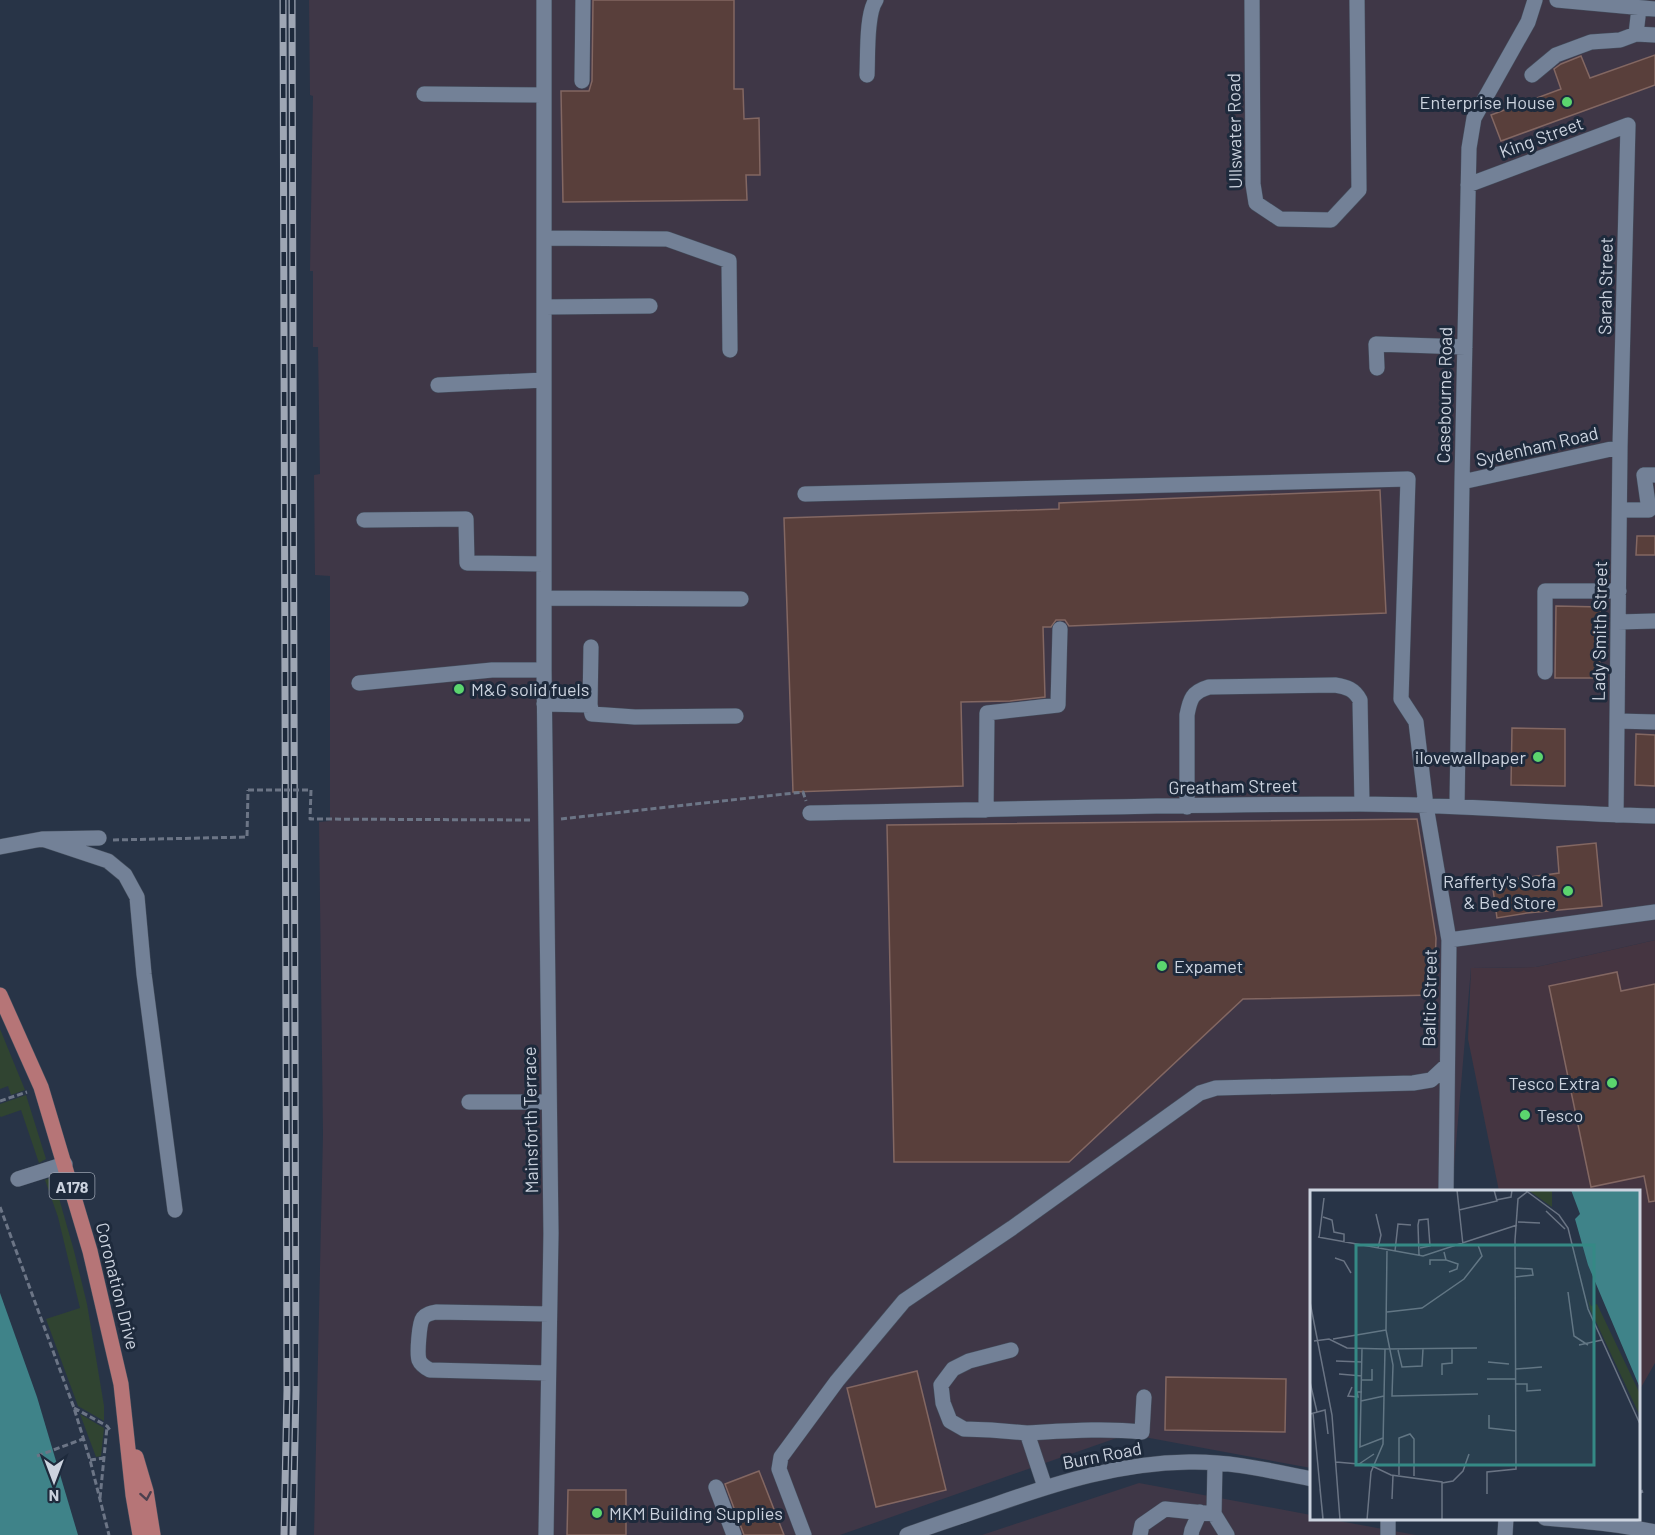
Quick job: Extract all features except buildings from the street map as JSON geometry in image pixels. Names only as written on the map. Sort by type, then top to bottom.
[{"type":"main road","name":"Coronation Drive","points":[[0,995],[41,1087],[90,1251],[121,1384],[133,1495],[140,1535]]},
{"type":"main road","name":"Coronation Drive","points":[[126,1420],[146,1491],[153,1535]]},
{"type":"street","name":"Mainsforth Terrace","points":[[544,0],[544,704],[551,1233],[546,1535]]},
{"type":"street","points":[[582,81],[583,0]]},
{"type":"street","points":[[867,75],[870,15],[876,0]]},
{"type":"street","name":"Ullswater Road","points":[[1252,0],[1253,183],[1256,203],[1280,219],[1331,220],[1359,190],[1357,0]]},
{"type":"street","name":"Casebourne Road","points":[[1457,806],[1470,148],[1474,118],[1528,22],[1535,0]]},
{"type":"street","points":[[1557,0],[1655,9]]},
{"type":"street","points":[[1636,34],[1639,8]]},
{"type":"street","points":[[1532,75],[1556,55],[1591,42],[1620,40],[1636,34],[1655,34]]},
{"type":"street","points":[[424,94],[544,95]]},
{"type":"street","name":"King Street","points":[[1468,185],[1628,125]]},
{"type":"street","name":"Sarah Street","points":[[1620,447],[1628,125]]},
{"type":"street","points":[[544,238],[667,239],[729,261],[730,350]]},
{"type":"street","points":[[544,307],[650,306]]},
{"type":"street","points":[[1377,368],[1376,344],[1465,347]]},
{"type":"street","points":[[438,385],[544,380]]},
{"type":"street","name":"Sydenham Road","points":[[1462,482],[1620,447]]},
{"type":"street","name":"Lady Smith Street","points":[[1616,815],[1620,447]]},
{"type":"street","points":[[1620,510],[1652,510],[1644,475],[1655,476]]},
{"type":"street","name":"Baltic Street","points":[[805,494],[1408,479],[1401,699],[1416,722],[1426,806],[1449,940],[1446,1190]]},
{"type":"street","points":[[364,520],[466,519],[467,564],[544,564]]},
{"type":"street","points":[[1545,672],[1545,591],[1619,591]]},
{"type":"street","points":[[544,598],[741,599]]},
{"type":"street","points":[[1618,622],[1655,621]]},
{"type":"street","points":[[986,810],[987,714],[1058,705],[1060,629]]},
{"type":"street","points":[[591,647],[590,705],[592,714],[635,717],[736,716]]},
{"type":"street","points":[[359,683],[492,670],[544,670]]},
{"type":"street","points":[[1187,807],[1186,715],[1189,702],[1199,689],[1335,684],[1347,687],[1356,693],[1360,700],[1362,804]]},
{"type":"street","points":[[544,704],[590,705]]},
{"type":"street","points":[[1617,721],[1655,722]]},
{"type":"street","name":"Greatham Street","points":[[810,813],[1362,804],[1457,806],[1655,816]]},
{"type":"street","points":[[0,847],[42,839],[99,838]]},
{"type":"street","points":[[42,839],[108,861],[125,875],[136,897],[175,1210]]},
{"type":"street","points":[[1449,940],[1655,912]]},
{"type":"street","points":[[804,1535],[779,1469],[781,1457],[837,1381],[904,1301],[1012,1228],[1200,1093],[1216,1088],[1413,1083],[1431,1080],[1448,1065]]},
{"type":"street","points":[[469,1102],[549,1102]]},
{"type":"street","points":[[18,1179],[65,1164]]},
{"type":"street","points":[[548,1373],[430,1370],[419,1360],[420,1324],[423,1317],[429,1313],[549,1314]]},
{"type":"street","points":[[1011,1350],[969,1361],[953,1369],[941,1385],[943,1403],[950,1421],[964,1429],[1027,1433],[1077,1430],[1142,1432],[1144,1396]]},
{"type":"street","points":[[1027,1433],[1044,1487]]},
{"type":"street","name":"Burn Road","points":[[910,1535],[1044,1487],[1094,1473],[1134,1466],[1190,1462],[1237,1464],[1310,1479]]},
{"type":"street","points":[[1191,1535],[1192,1530],[1207,1513],[1215,1463]]},
{"type":"street","points":[[716,1486],[734,1535]]},
{"type":"street","points":[[1140,1535],[1142,1525],[1165,1509],[1207,1513],[1227,1535]]},
{"type":"street","points":[[1505,1535],[1506,1520]]},
{"type":"street","points":[[1570,1520],[1607,1523],[1655,1532]]},
{"type":"path","points":[[99,838],[106,840],[247,837],[248,790],[311,790],[310,819],[546,820],[803,792],[810,813]]},
{"type":"path","points":[[0,1101],[29,1091]]},
{"type":"path","points":[[0,1207],[74,1408],[109,1535]]},
{"type":"path","points":[[74,1408],[107,1425],[111,1432]]},
{"type":"path","points":[[100,1499],[107,1425]]},
{"type":"path","points":[[36,1455],[83,1439]]},
{"type":"path","points":[[90,1460],[104,1458]]},
{"type":"shaded area","points":[[309,0],[1655,0],[1655,940],[1536,967],[1471,968],[1452,1190],[1310,1190],[1310,1468],[1128,1434],[840,1535],[314,1535],[323,1134],[319,822],[330,821],[330,576],[315,575],[314,475],[320,474],[318,347],[313,347],[313,271],[310,271],[313,96],[310,95]]},
{"type":"shaded area","points":[[1655,940],[1655,1363],[1640,1389],[1640,1190],[1499,1190],[1468,1039],[1471,968],[1536,967]]},
{"type":"shaded area","points":[[0,1029],[25,1090],[11,1095],[8,1086],[0,1089]]},
{"type":"shaded area","points":[[26,1095],[46,1159],[39,1163],[21,1110],[0,1116],[0,1104]]},
{"type":"shaded area","points":[[53,1177],[87,1304],[104,1406],[104,1421],[78,1406],[46,1319],[80,1308],[58,1217],[45,1180]]},
{"type":"shaded area","points":[[0,1293],[37,1397],[78,1535],[0,1535]]},
{"type":"shaded area","points":[[80,1414],[104,1428],[101,1456],[96,1457]]},
{"type":"shaded area","points":[[1139,1483],[1310,1515],[1310,1520],[1334,1520],[1416,1535],[982,1535]]},
{"type":"railway","points":[[283,0],[287,1390],[284,1535]]},
{"type":"railway","points":[[292,0],[296,1390],[293,1535]]},
{"type":"place","name":"Enterprise House","points":[[1567,102]]},
{"type":"place","name":"M&G solid fuels","points":[[459,689]]},
{"type":"place","name":"ilovewallpaper","points":[[1538,757]]},
{"type":"place","name":"Rafferty's Sofa & Bed Store","points":[[1568,891]]},
{"type":"place","name":"Expamet","points":[[1162,966]]},
{"type":"place","name":"Tesco Extra","points":[[1612,1083]]},
{"type":"place","name":"Tesco","points":[[1525,1115]]},
{"type":"place","name":"MKM Building Supplies","points":[[597,1513]]}]
